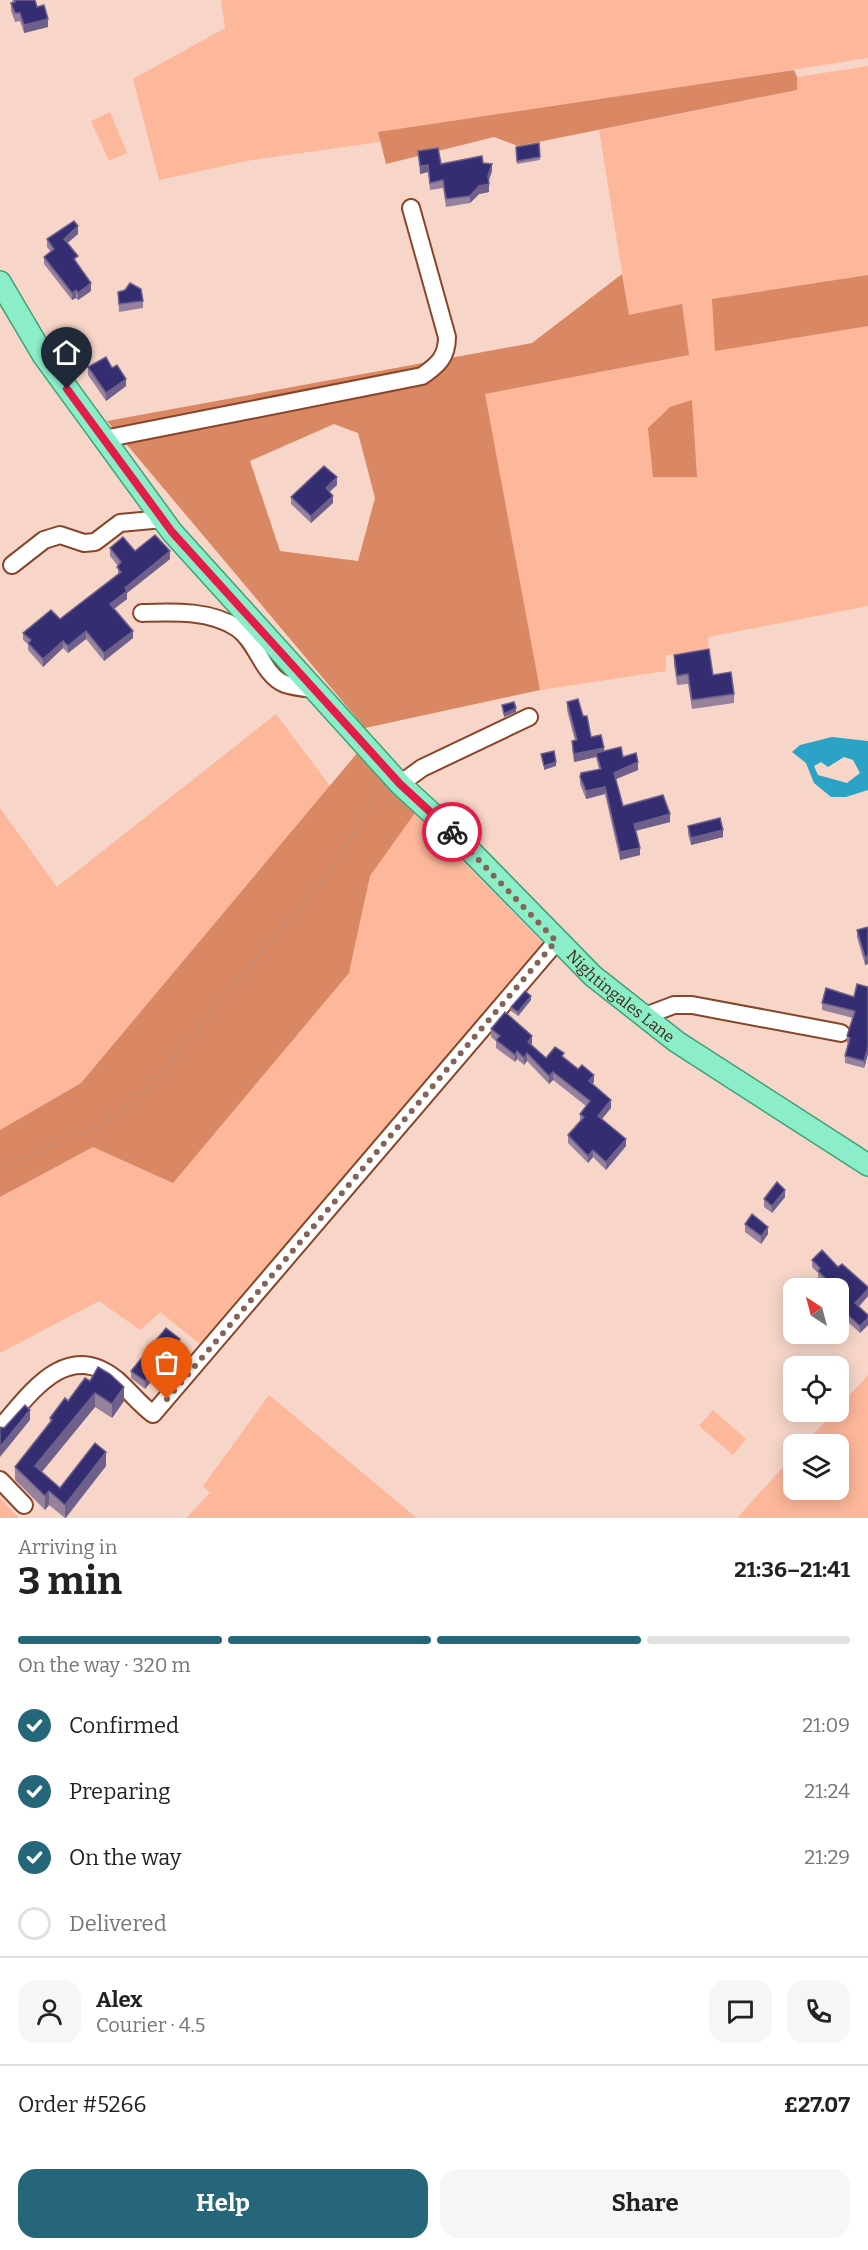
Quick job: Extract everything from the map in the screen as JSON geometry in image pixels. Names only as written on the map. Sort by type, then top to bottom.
[{"type":"main road","name":"Nightingales Lane","points":[[0,282],[43,355],[163,519],[393,783],[460,828],[556,941],[593,976],[677,1042],[868,1165]]},
{"type":"lane","points":[[104,439],[422,376],[438,364],[447,351],[447,337],[411,208]]},
{"type":"lane","points":[[12,565],[44,540],[60,535],[84,543],[95,542],[120,523],[163,519]]},
{"type":"lane","points":[[142,613],[179,613],[229,624],[243,633],[275,678],[284,684],[313,689]]},
{"type":"lane","points":[[393,783],[529,717]]},
{"type":"lane","points":[[0,1428],[46,1378],[54,1372],[74,1365],[96,1367],[115,1379],[153,1414],[556,941]]},
{"type":"lane","points":[[645,1016],[674,1005],[692,1005],[841,1033]]},
{"type":"lane","points":[[0,1480],[24,1506]]},
{"type":"path","points":[[0,1168],[103,1124],[148,1087],[318,885],[393,783]]},
{"type":"shaded area","points":[[221,0],[868,0],[868,58],[521,112],[520,122],[246,161],[159,180],[133,79],[225,28]]},
{"type":"shaded area","points":[[868,66],[868,275],[713,299],[868,326],[868,606],[708,637],[709,652],[666,655],[666,671],[540,690],[484,394],[689,355],[629,316],[599,130],[797,90],[797,77]]},
{"type":"shaded area","points":[[794,70],[797,77],[797,90],[518,146],[494,137],[386,164],[378,132]]},
{"type":"shaded area","points":[[110,112],[127,153],[109,161],[91,121]]},
{"type":"shaded area","points":[[622,274],[629,315],[682,304],[689,355],[485,394],[540,690],[365,728],[107,421],[532,343]],"holes":[[[334,424],[358,433],[375,498],[358,561],[280,551],[250,461]]]},
{"type":"shaded area","points":[[868,275],[868,326],[715,351],[712,299]]},
{"type":"shaded area","points":[[692,400],[697,477],[653,477],[648,428],[670,407]]},
{"type":"shaded area","points":[[276,714],[330,786],[81,1083],[0,1130],[0,808],[57,887]]},
{"type":"shaded area","points":[[358,752],[415,813],[370,876],[349,973],[173,1183],[93,1147],[0,1197],[0,1130],[81,1083]]},
{"type":"shaded area","points":[[415,813],[543,943],[201,1345],[160,1312],[140,1330],[99,1301],[0,1353],[0,1197],[93,1146],[349,973],[370,876]]},
{"type":"shaded area","points":[[868,1375],[868,1518],[737,1518],[783,1467],[783,1500],[849,1500],[849,1434],[814,1434],[825,1422],[849,1422],[849,1396]]},
{"type":"shaded area","points":[[269,1395],[417,1518],[186,1518],[210,1493],[203,1486]]},
{"type":"shaded area","points":[[713,1410],[746,1439],[733,1455],[699,1426]]},
{"type":"shaded area","points":[[0,1498],[19,1518],[0,1518]]},
{"type":"water","points":[[832,737],[868,741],[868,790],[846,797],[831,797],[814,783],[806,763],[792,752],[800,745]],"holes":[[[844,757],[853,760],[860,773],[847,783],[818,775],[814,766],[821,762],[828,767]]]},
{"type":"building","points":[[15,0],[35,0],[37,7],[44,5],[48,19],[24,25],[20,13],[15,13],[11,3]]},
{"type":"building","points":[[539,143],[540,157],[517,161],[516,147]]},
{"type":"building","points":[[438,148],[441,164],[482,156],[483,163],[492,164],[488,176],[489,184],[479,186],[470,196],[446,199],[443,180],[430,183],[428,165],[420,166],[418,151]]},
{"type":"building","points":[[74,221],[78,226],[64,239],[78,256],[74,259],[91,283],[78,293],[76,290],[72,293],[44,257],[54,249],[47,239]]},
{"type":"building","points":[[130,283],[141,289],[143,301],[119,304],[118,292],[125,290]]},
{"type":"building","points":[[106,357],[112,368],[117,365],[126,379],[106,393],[88,367]]},
{"type":"building","points":[[324,466],[337,477],[326,488],[333,496],[311,516],[291,497]]},
{"type":"building","points":[[155,535],[170,551],[125,588],[127,591],[110,604],[133,631],[104,653],[86,631],[68,646],[63,641],[43,659],[28,643],[31,640],[23,633],[51,610],[60,619],[121,572],[117,567],[121,562],[110,548],[123,537],[135,551]]},
{"type":"building","points":[[709,649],[713,675],[731,672],[734,694],[692,700],[688,674],[677,676],[674,655]]},
{"type":"building","points":[[578,699],[583,716],[587,716],[591,737],[601,735],[604,748],[574,754],[572,741],[577,740],[567,702]]},
{"type":"building","points":[[514,702],[516,708],[504,714],[502,705]]},
{"type":"building","points":[[621,747],[623,757],[636,753],[638,762],[614,773],[623,806],[663,795],[670,814],[634,824],[640,848],[620,852],[605,787],[586,791],[580,777],[581,773],[601,769],[596,753]]},
{"type":"building","points":[[554,751],[556,762],[544,766],[541,754]]},
{"type":"building","points":[[720,818],[723,830],[691,838],[688,826]]},
{"type":"building","points":[[868,927],[868,956],[865,957],[857,930]]},
{"type":"building","points":[[857,984],[868,987],[868,1047],[864,1061],[845,1056],[850,1038],[847,1036],[855,1011],[822,1003],[826,988],[854,997]]},
{"type":"building","points":[[525,991],[531,996],[518,1012],[511,1007]]},
{"type":"building","points":[[505,1012],[532,1036],[528,1042],[546,1058],[555,1047],[564,1053],[562,1056],[578,1069],[582,1065],[594,1075],[589,1081],[611,1100],[598,1116],[626,1139],[606,1162],[593,1150],[588,1156],[568,1135],[584,1117],[580,1114],[590,1101],[553,1072],[549,1076],[527,1053],[524,1058],[517,1051],[515,1055],[496,1040],[500,1036],[491,1029]]},
{"type":"building","points":[[777,1182],[785,1190],[772,1206],[764,1199]]},
{"type":"building","points":[[752,1214],[768,1227],[761,1236],[745,1224]]},
{"type":"building","points":[[822,1250],[838,1267],[842,1264],[868,1287],[855,1303],[868,1315],[860,1326],[849,1316],[849,1278],[825,1278],[818,1271],[820,1268],[812,1260]]},
{"type":"building","points":[[166,1328],[180,1339],[145,1381],[131,1371]]},
{"type":"building","points":[[98,1367],[124,1387],[112,1404],[95,1393],[35,1466],[60,1488],[95,1443],[106,1452],[65,1505],[49,1491],[45,1496],[15,1467],[52,1420],[50,1418],[65,1398],[68,1401],[85,1378],[90,1381]]},
{"type":"building","points":[[25,1405],[30,1410],[0,1447],[0,1427],[4,1428]]},
{"type":"way so far","points":[[167,1399],[556,941],[452,832]]},
{"type":"route","points":[[67,389],[172,532],[400,784],[452,832]]}]
